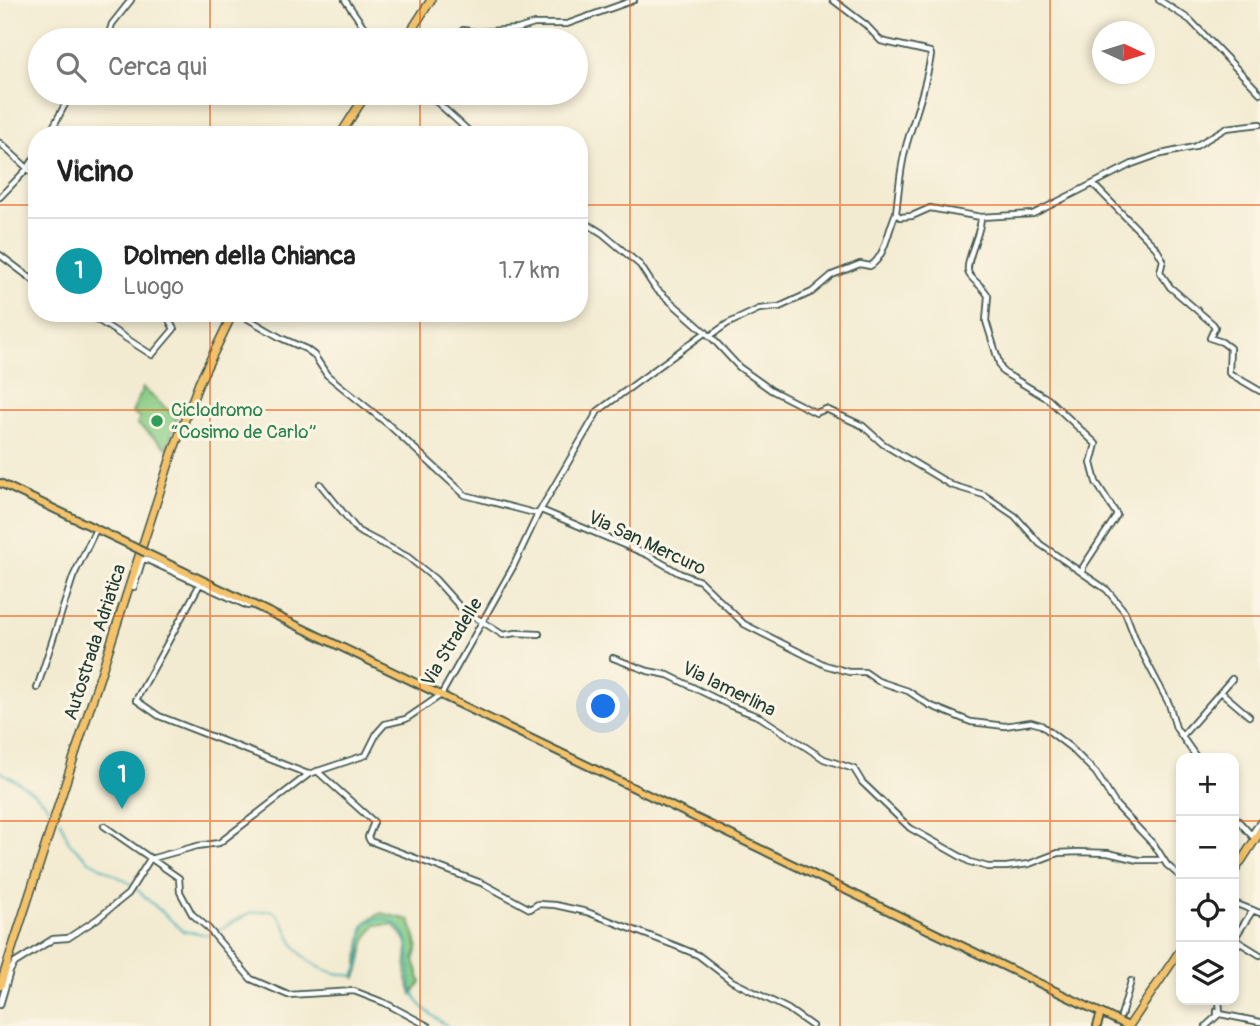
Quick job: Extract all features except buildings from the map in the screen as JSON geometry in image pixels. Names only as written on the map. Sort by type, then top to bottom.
[{"type":"highway","points":[[411,28],[429,0]]},
{"type":"highway","points":[[348,126],[361,105]]},
{"type":"highway","name":"Autostrada Adriatica","points":[[0,975],[169,452],[192,389],[230,322]]},
{"type":"highway","name":"Autostrada Adriatica","points":[[0,986],[172,454],[199,383],[230,322]]},
{"type":"highway","points":[[1239,865],[1256,835]]},
{"type":"highway","points":[[1131,1024],[1176,958]]},
{"type":"main road","points":[[0,483],[1104,1014],[1131,1024]]},
{"type":"main road","points":[[1098,1025],[1104,1014]]},
{"type":"street","points":[[111,28],[131,0]]},
{"type":"street","points":[[345,0],[365,28]]},
{"type":"street","points":[[521,28],[534,24],[567,24],[634,0]]},
{"type":"street","points":[[833,0],[866,25],[881,41],[930,52],[931,55],[921,103],[908,138],[898,182],[896,213],[900,217],[912,216],[930,208],[981,217],[1033,214],[1132,164],[1157,155],[1195,147],[1226,128],[1260,124]]},
{"type":"street","points":[[1159,0],[1190,20],[1260,93]]},
{"type":"street","points":[[54,126],[65,105]]},
{"type":"street","points":[[441,105],[463,126]]},
{"type":"street","points":[[0,143],[28,168],[0,197]]},
{"type":"street","points":[[1093,184],[1156,248],[1163,260],[1160,272],[1170,287],[1213,324],[1215,327],[1210,338],[1230,348],[1229,373],[1260,391]]},
{"type":"street","name":"Via Stradelle","points":[[150,859],[219,843],[309,774],[366,755],[377,733],[385,724],[406,719],[441,695],[598,411],[708,334],[759,309],[779,307],[812,292],[832,275],[860,264],[870,266],[877,262],[883,253],[885,239],[896,213]]},
{"type":"street","points":[[981,217],[982,222],[967,269],[969,275],[988,296],[986,321],[1000,366],[1003,372],[1048,399],[1077,429],[1093,440],[1096,444],[1091,463],[1096,482],[1117,515],[1083,567],[1083,573]]},
{"type":"street","points":[[588,224],[603,233],[639,265],[655,288],[708,334],[739,367],[771,390],[816,413],[826,409],[847,417],[904,458],[951,485],[984,495],[1015,516],[1040,544],[1107,590],[1121,605],[1182,736],[1194,753]]},
{"type":"street","points":[[0,255],[28,276]]},
{"type":"street","points":[[101,322],[152,355],[174,329],[170,322]]},
{"type":"street","name":"Via San Mercuro","points":[[252,322],[314,355],[327,375],[390,426],[465,495],[540,512],[648,555],[678,573],[700,581],[744,624],[825,665],[849,672],[864,672],[878,681],[908,691],[929,705],[971,722],[1005,726],[1031,722],[1041,725],[1071,748],[1096,773],[1116,805],[1176,872]]},
{"type":"street","points":[[320,484],[358,531],[412,560],[435,579],[461,608],[481,622],[503,635],[539,634]]},
{"type":"street","points":[[37,688],[73,577],[96,529]]},
{"type":"street","points":[[134,587],[143,558],[248,606],[252,604]]},
{"type":"street","points":[[200,584],[136,700],[159,716],[309,774]]},
{"type":"street","name":"Via lamerlina","points":[[613,658],[668,675],[760,717],[824,759],[854,769],[862,782],[910,828],[970,862],[988,867],[1006,867],[1029,864],[1058,853],[1078,852],[1108,853],[1138,860],[1164,860]]},
{"type":"street","points":[[1182,736],[1232,679]]},
{"type":"street","points":[[1221,692],[1249,716]]},
{"type":"street","points":[[317,771],[374,822],[368,836],[370,841],[484,884],[530,909],[538,904],[587,912],[676,946],[698,956],[732,981],[788,1009],[812,1026]]},
{"type":"street","points":[[1239,820],[1256,835],[1260,822]]},
{"type":"street","points":[[104,826],[179,878],[180,892],[192,914],[208,928],[251,979],[288,995],[354,991],[385,1003],[428,1026]]},
{"type":"street","points":[[0,1005],[9,971],[15,962],[53,939],[68,938],[97,919],[128,894],[150,859]]},
{"type":"street","points":[[1239,905],[1260,913]]},
{"type":"street","points":[[1239,932],[1253,911]]},
{"type":"street","points":[[1239,942],[1260,955]]},
{"type":"street","points":[[1121,1016],[1131,981]]},
{"type":"street","points":[[1206,1026],[1219,1012],[1260,1022]]},
{"type":"green space","name":"Ciclodromo “Cosimo de Carlo”","points":[[143,388],[177,418],[167,448],[137,424],[140,417],[132,413]]},
{"type":"green space","points":[[381,913],[410,920],[418,948],[414,960],[421,982],[412,994],[406,969],[407,945],[393,925],[376,925],[370,932],[355,979],[364,927]]},
{"type":"waterway","points":[[0,771],[34,793],[48,808]]},
{"type":"waterway","points":[[60,821],[69,842],[88,860],[131,884]]},
{"type":"waterway","points":[[134,887],[183,931],[211,935]]},
{"type":"waterway","points":[[215,932],[250,913],[271,910],[280,917],[295,946],[307,959],[329,971],[354,976],[360,963],[363,926],[375,920],[388,920],[398,925],[408,943],[410,976],[415,996],[425,1009],[447,1026]]},
{"type":"place","name":"Ciclodromo “Cosimo de Carlo”","points":[[157,421]]},
{"type":"place","name":"Dolmen della Chianca","points":[[122,809]]}]
